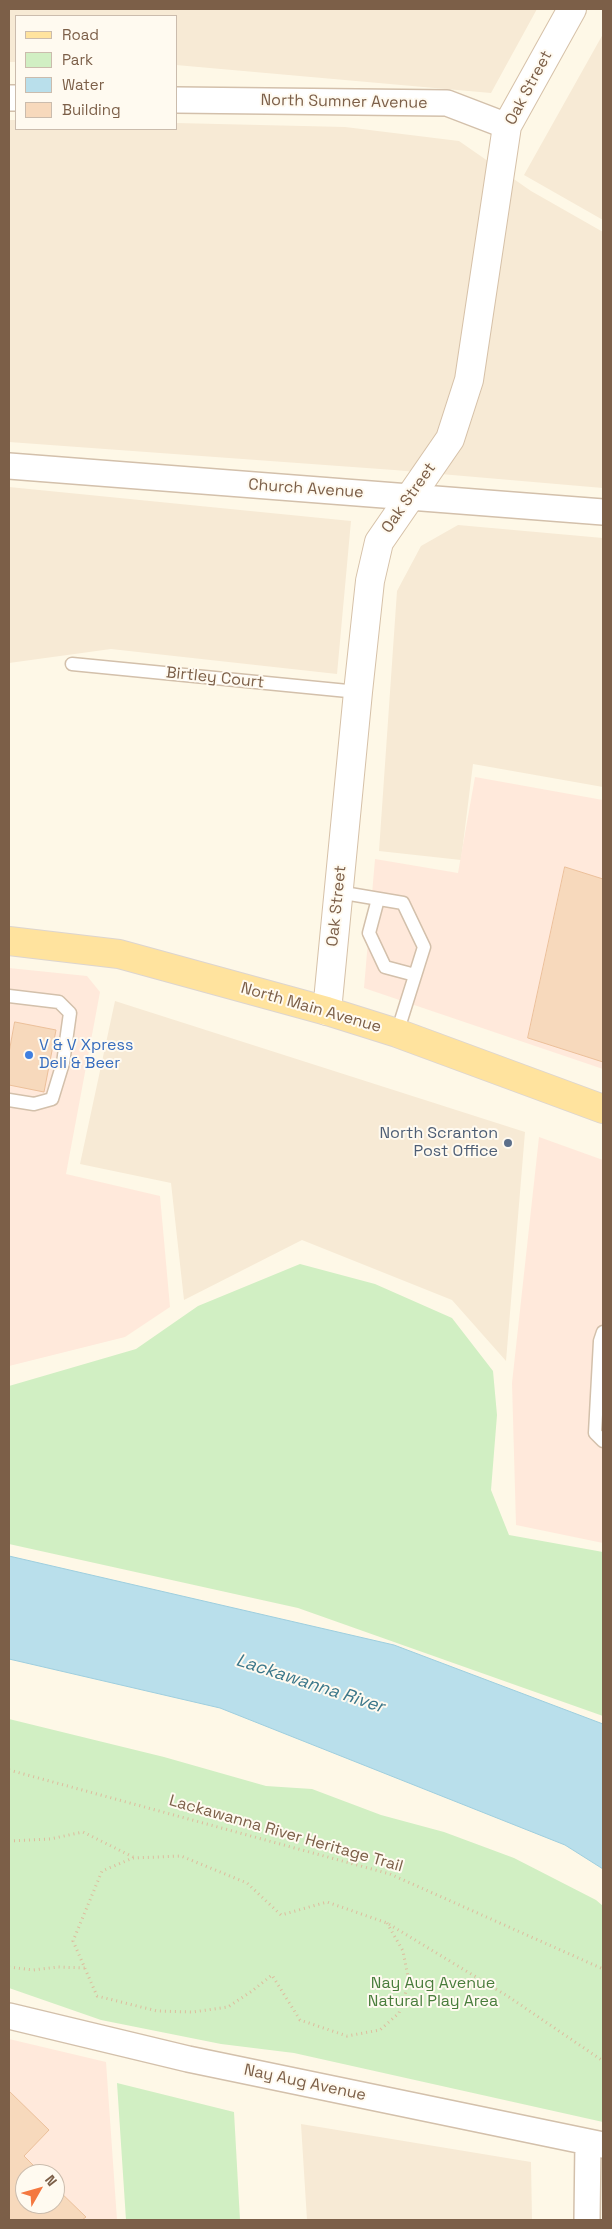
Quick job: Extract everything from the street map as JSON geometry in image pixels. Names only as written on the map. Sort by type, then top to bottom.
[{"type":"main road","name":"North Main Avenue","points":[[9,941],[119,954],[327,1010],[397,1033],[603,1109]]},
{"type":"street","name":"Oak Street","points":[[327,1010],[370,581],[379,542],[408,497],[450,439],[469,380],[507,126],[572,9]]},
{"type":"street","name":"North Sumner Avenue","points":[[178,100],[447,103],[507,126]]},
{"type":"street","name":"Church Avenue","points":[[9,466],[603,512]]},
{"type":"street","name":"Nay Aug Avenue","points":[[9,2016],[188,2059],[596,2144]]},
{"type":"street","points":[[587,2220],[596,2144]]},
{"type":"lane","name":"Birtley Court","points":[[72,664],[358,692]]},
{"type":"lane","points":[[338,892],[403,903],[424,947],[397,1033]]},
{"type":"lane","points":[[378,899],[369,933],[385,967],[415,975]]},
{"type":"lane","points":[[9,996],[59,1002],[70,1013],[63,1063],[52,1099],[34,1104],[9,1100]]},
{"type":"lane","points":[[603,1332],[600,1341],[595,1433],[603,1441]]},
{"type":"path","name":"Lackawanna River Heritage Trail","points":[[9,1770],[390,1874],[603,1969]]},
{"type":"path","points":[[9,1841],[50,1840],[83,1832],[133,1858]]},
{"type":"path","points":[[387,1923],[403,1951],[409,1982],[400,2013],[380,2030],[347,2036],[300,2020],[272,1975],[252,1992],[228,2007],[193,2012],[156,2010],[97,1996],[73,1942],[102,1871],[133,1858],[181,1856],[247,1883],[281,1915],[326,1902],[387,1923],[509,1997],[603,2061]]},
{"type":"path","points":[[9,1967],[33,1970],[58,1967],[84,1968]]},
{"type":"shaded area","points":[[9,9],[537,9],[491,93],[178,65],[178,15],[15,15],[15,62],[9,62]]},
{"type":"shaded area","points":[[603,34],[603,220],[524,175]]},
{"type":"shaded area","points":[[9,120],[15,120],[15,130],[178,130],[178,123],[345,127],[459,141],[531,191],[603,232],[603,488],[394,470],[9,442]]},
{"type":"shaded area","points":[[9,487],[351,521],[337,674],[111,649],[9,663]]},
{"type":"shaded area","points":[[458,525],[603,538],[603,787],[473,764],[461,860],[379,851],[397,591],[421,546]]},
{"type":"shaded area","points":[[475,777],[603,800],[603,1069],[364,988],[375,859],[458,873]]},
{"type":"shaded area","points":[[9,968],[87,976],[100,992],[66,1174],[160,1196],[170,1307],[125,1337],[9,1366]]},
{"type":"shaded area","points":[[115,1001],[525,1132],[506,1361],[452,1300],[302,1240],[184,1300],[171,1183],[80,1164]]},
{"type":"shaded area","points":[[539,1137],[603,1160],[603,1543],[516,1525],[512,1383]]},
{"type":"shaded area","points":[[9,2039],[106,2062],[117,2220],[9,2220]]},
{"type":"shaded area","points":[[301,2124],[531,2162],[532,2220],[307,2220]]},
{"type":"green space","points":[[300,1264],[375,1284],[452,1318],[493,1371],[497,1415],[491,1490],[509,1535],[603,1552],[603,1716],[298,1608],[9,1544],[9,1386],[136,1349],[198,1306]]},
{"type":"green space","name":"Nay Aug Avenue Natural Play Area","points":[[9,1719],[164,1757],[266,1786],[312,1789],[381,1815],[444,1832],[514,1858],[596,1900],[603,1906],[603,2122],[294,2053],[221,2044],[101,2020],[9,1988]]},
{"type":"green space","points":[[117,2083],[234,2112],[240,2220],[126,2220]]},
{"type":"water","name":"Lackawanna River","points":[[9,1556],[394,1645],[603,1724],[603,1869],[565,1845],[220,1708],[9,1659]]},
{"type":"building","points":[[565,867],[603,879],[603,1062],[528,1038]]},
{"type":"building","points":[[15,1022],[56,1030],[44,1092],[9,1085],[9,1053]]},
{"type":"building","points":[[9,2091],[49,2130],[24,2156],[32,2164],[15,2164],[15,2214],[65,2214],[65,2197],[86,2217],[82,2220],[9,2220]]},
{"type":"place","name":"V & V Xpress Deli & Beer","points":[[29,1055]]},
{"type":"place","name":"North Scranton Post Office","points":[[508,1143]]}]
